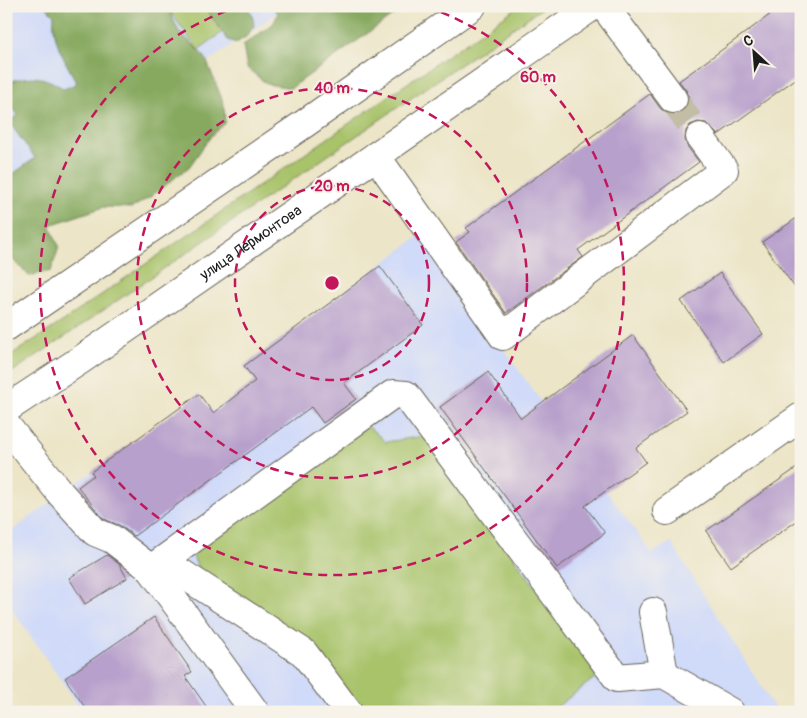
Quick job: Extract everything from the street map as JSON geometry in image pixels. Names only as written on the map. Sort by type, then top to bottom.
[{"type":"main road","points":[[6,327],[472,6]]},
{"type":"main road","name":"улица Лермонтова","points":[[6,409],[82,359],[593,6]]},
{"type":"main road","points":[[604,6],[673,99]]},
{"type":"main road","points":[[376,156],[503,336],[724,170],[700,137]]},
{"type":"main road","points":[[154,567],[393,394],[406,395],[617,678],[664,674],[730,712]]},
{"type":"main road","points":[[667,511],[801,416]]},
{"type":"main road","points":[[6,425],[61,494],[95,532],[112,539],[154,567],[254,712]]},
{"type":"main road","points":[[154,567],[172,567],[304,653],[348,712]]},
{"type":"main road","points":[[653,612],[664,674]]},
{"type":"shaded area","points":[[6,6],[287,6],[6,204]]},
{"type":"shaded area","points":[[422,234],[542,403],[652,553],[671,542],[777,712],[83,712],[6,601],[6,535],[199,394],[213,412],[255,382],[244,366]]},
{"type":"green space","points":[[45,6],[167,6],[178,30],[205,57],[224,104],[225,123],[211,136],[189,167],[150,197],[132,208],[104,207],[50,225],[59,247],[51,271],[29,276],[6,253],[6,179],[35,158],[9,122],[18,115],[6,98],[6,83],[23,78],[36,77],[50,81],[64,89],[77,83],[57,42],[54,15]]},
{"type":"green space","points":[[166,6],[228,6],[238,21],[198,50]]},
{"type":"green space","points":[[204,6],[246,6],[252,14],[254,26],[246,37],[236,43],[228,40]]},
{"type":"green space","points":[[273,6],[406,6],[291,88],[267,84],[247,68],[243,45],[273,24],[278,14]]},
{"type":"green space","points":[[519,6],[545,6],[6,376],[6,358],[59,324]]},
{"type":"green space","points":[[364,423],[386,442],[424,436],[600,674],[550,712],[358,712],[201,576],[191,551]]},
{"type":"building","points":[[782,6],[801,6],[801,75],[718,135],[706,123],[698,122],[690,125],[686,131],[685,139],[687,146],[699,162],[578,250],[583,257],[506,313],[456,242],[470,232],[466,228],[650,94],[666,113],[674,115],[682,112],[687,106],[689,98],[679,81]]},
{"type":"building","points":[[801,215],[801,296],[762,242]]},
{"type":"building","points":[[380,266],[423,325],[344,383],[356,399],[323,423],[311,407],[134,536],[121,526],[104,519],[78,487],[94,475],[91,472],[199,394],[213,413],[255,381],[244,366]]},
{"type":"building","points":[[720,273],[763,334],[724,362],[681,301]]},
{"type":"building","points":[[633,335],[687,411],[636,448],[646,462],[585,506],[605,533],[557,568],[440,407],[488,372],[521,418]]},
{"type":"building","points":[[801,465],[801,518],[731,567],[706,531]]},
{"type":"building","points":[[107,555],[119,564],[127,578],[85,604],[69,578]]},
{"type":"building","points":[[154,617],[192,672],[185,676],[210,712],[88,712],[65,678]]},
{"type":"tunnel","points":[[673,99],[700,137]]}]
